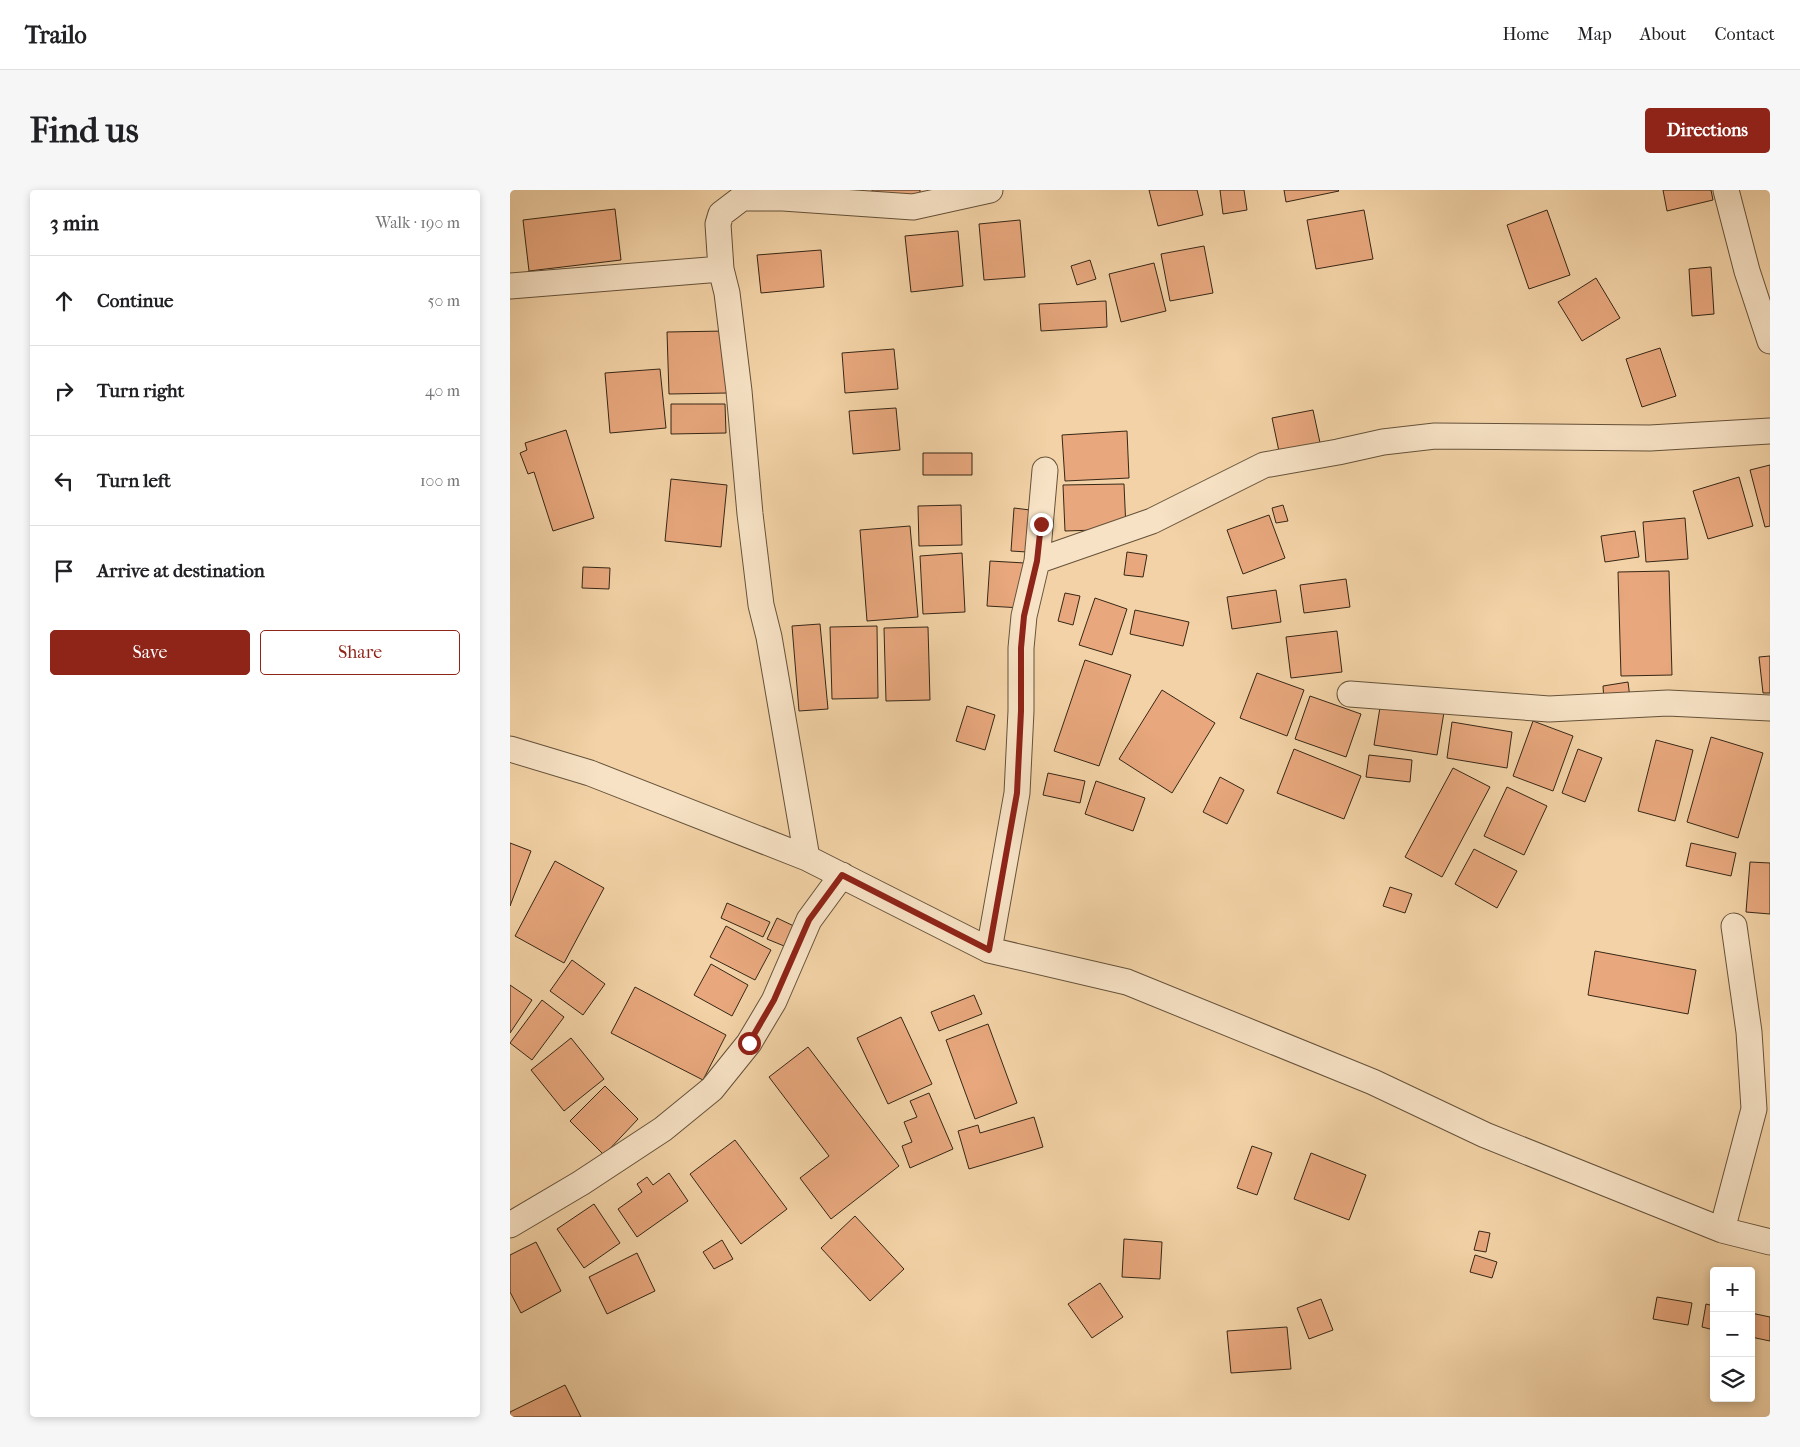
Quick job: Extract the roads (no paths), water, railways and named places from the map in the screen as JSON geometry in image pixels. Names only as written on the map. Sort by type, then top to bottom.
[{"type":"street","points":[[807,858],[770,637],[761,605],[750,514],[738,382],[727,294],[721,269],[718,224],[720,202],[742,198],[783,198],[913,207],[990,190]]},
{"type":"street","points":[[1726,190],[1770,341]]},
{"type":"street","points":[[510,286],[721,269]]},
{"type":"street","points":[[1037,561],[1152,521],[1264,465],[1383,442],[1435,436],[1650,438],[1770,431]]},
{"type":"street","points":[[989,950],[1017,793],[1021,711],[1021,648],[1024,616],[1037,561],[1045,470]]},
{"type":"street","points":[[1350,694],[1549,709],[1668,703],[1770,708]]},
{"type":"street","points":[[510,749],[590,773],[807,858],[989,950],[1127,982],[1373,1082],[1485,1135],[1722,1230],[1770,1242]]},
{"type":"street","points":[[510,1225],[581,1183],[663,1129],[712,1090],[749,1043],[774,1000],[809,920],[842,875]]},
{"type":"street","points":[[1722,1230],[1754,1109],[1749,1032],[1734,926]]}]
